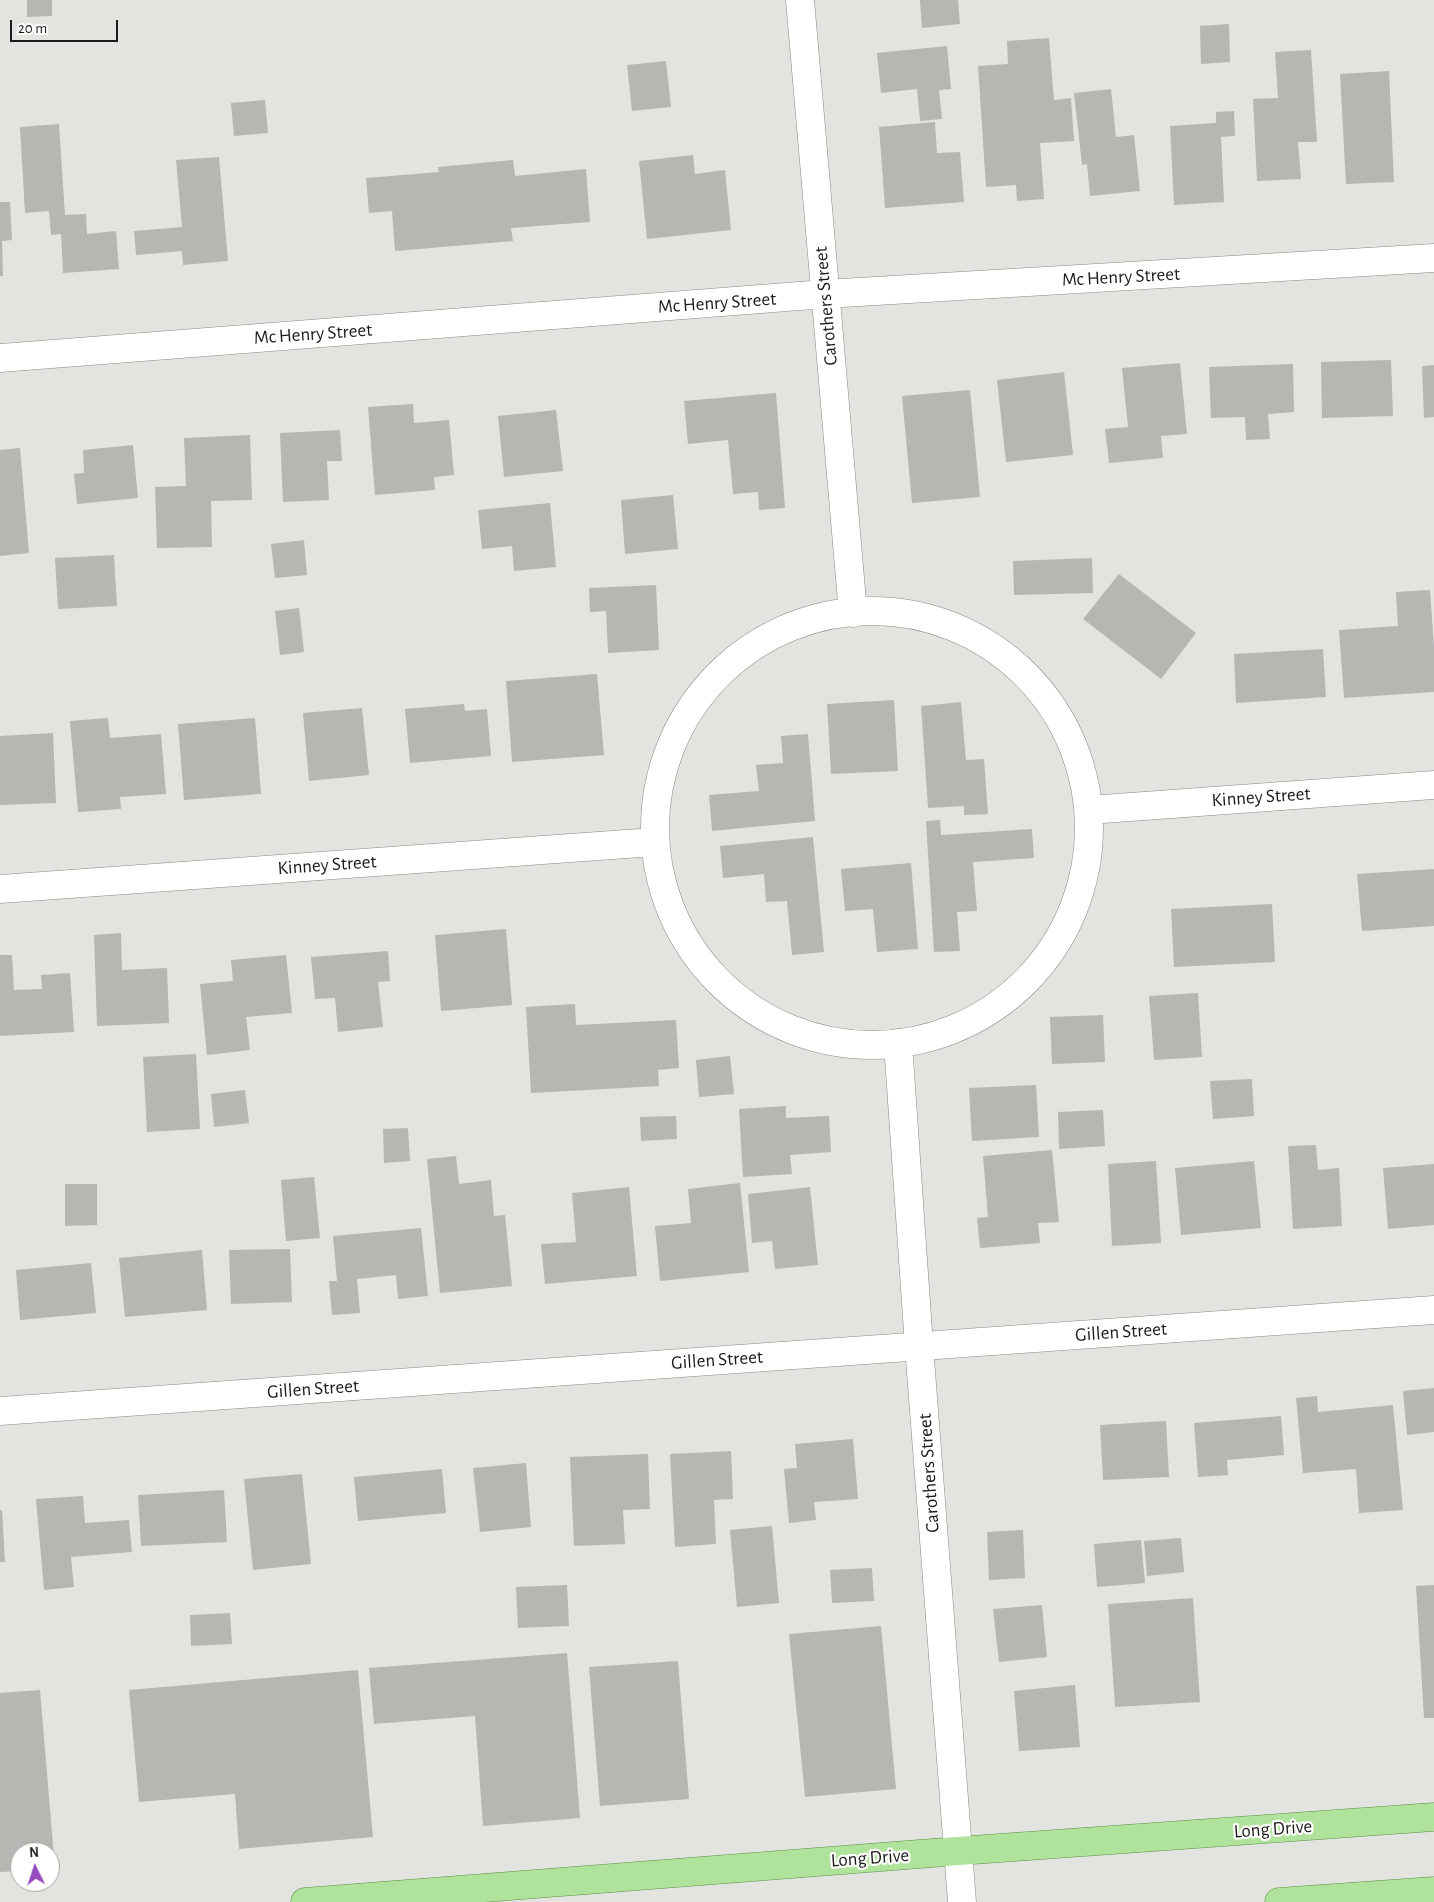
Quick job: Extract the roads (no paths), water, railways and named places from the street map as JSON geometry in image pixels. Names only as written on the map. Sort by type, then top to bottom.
[{"type":"main road","name":"Long Drive","points":[[305,1902],[958,1851],[1434,1817]]},
{"type":"main road","points":[[1278,1902],[1434,1891]]},
{"type":"street","name":"Carothers Street","points":[[800,0],[853,613]]},
{"type":"street","name":"Mc Henry Street","points":[[0,358],[825,294],[1434,258]]},
{"type":"street","points":[[887,612],[921,617],[953,627],[984,642],[1012,663],[1036,686],[1056,714],[1068,736],[1083,776],[1089,810],[1089,843],[1084,876],[1074,907],[1060,938],[1040,965],[1018,989],[992,1009],[962,1026],[931,1037],[898,1043],[863,1045],[827,1040],[793,1030],[762,1015],[732,995],[707,970],[686,942],[670,910],[662,885],[654,842],[658,790],[664,765],[672,741],[698,697],[715,678],[755,645],[802,623],[827,616],[853,613],[887,612]]},
{"type":"street","name":"Kinney Street","points":[[1089,810],[1434,785]]},
{"type":"street","name":"Kinney Street","points":[[0,889],[654,842]]},
{"type":"street","name":"Carothers Street","points":[[898,1043],[919,1346],[962,1902]]},
{"type":"street","name":"Gillen Street","points":[[0,1411],[1434,1310]]}]
